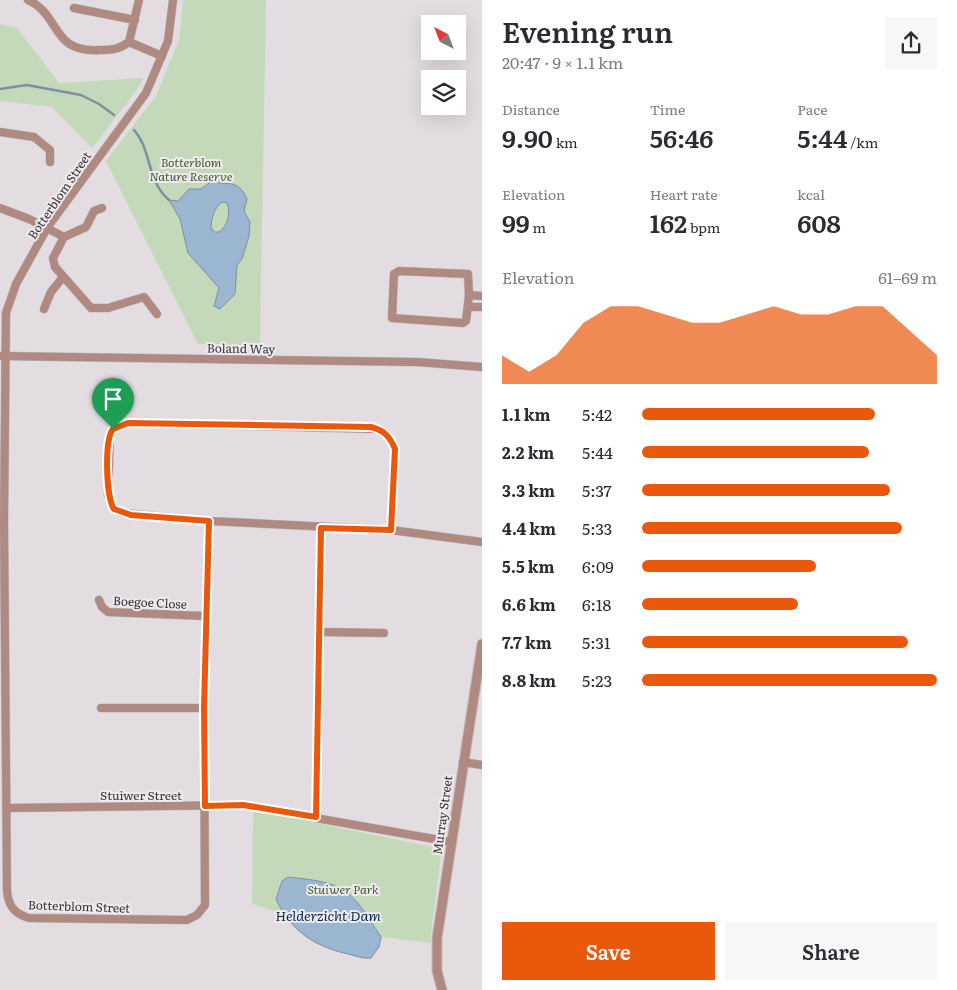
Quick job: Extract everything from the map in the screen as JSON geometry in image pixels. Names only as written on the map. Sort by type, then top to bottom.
[{"type":"street","points":[[28,0],[39,7],[66,42],[75,49],[88,51],[118,49],[129,42],[138,0]]},
{"type":"street","name":"Botterblom Street","points":[[173,0],[170,32],[146,93],[47,228],[16,284],[9,306],[2,356],[8,808],[7,891],[8,900],[17,914],[28,918],[187,920],[201,911],[206,900],[204,708],[209,521]]},
{"type":"street","points":[[74,8],[135,20]]},
{"type":"street","points":[[129,42],[162,56]]},
{"type":"street","points":[[0,132],[39,139],[50,150],[50,162]]},
{"type":"street","points":[[0,208],[64,237]]},
{"type":"street","points":[[102,208],[94,211],[86,227],[64,237],[53,258],[55,267],[91,308],[108,308],[144,297],[157,314]]},
{"type":"street","points":[[399,271],[465,273],[469,277],[469,307],[467,319],[463,323],[394,319],[391,315],[394,274],[399,271]]},
{"type":"street","points":[[44,309],[51,292],[63,277]]},
{"type":"street","points":[[469,295],[482,296]]},
{"type":"street","points":[[469,307],[482,307]]},
{"type":"street","name":"Boland Way","points":[[2,356],[417,362],[482,367]]},
{"type":"street","points":[[391,530],[395,449],[387,434],[378,428],[128,423],[113,429],[108,440],[108,495],[114,509],[131,515],[321,528],[391,530],[482,542]]},
{"type":"street","points":[[316,817],[321,528]]},
{"type":"street","name":"Boegoe Close","points":[[100,600],[102,607],[108,612],[205,616]]},
{"type":"street","points":[[319,632],[384,633]]},
{"type":"street","name":"Murray Street","points":[[442,990],[437,971],[436,949],[482,645]]},
{"type":"street","points":[[101,708],[204,708]]},
{"type":"street","points":[[463,762],[482,765]]},
{"type":"street","name":"Stuiwer Street","points":[[8,808],[243,805],[451,842]]},
{"type":"green space","name":"Botterblom Nature Reserve","points":[[183,0],[266,0],[260,345],[198,344],[106,161],[156,96],[179,40]]},
{"type":"green space","points":[[0,24],[17,28],[59,83],[143,78],[139,87],[92,148],[52,107],[0,101]]},
{"type":"green space","name":"Stuiwer Park","points":[[253,810],[438,848],[441,855],[430,943],[382,937],[379,947],[371,958],[356,957],[315,943],[278,912],[252,904]]},
{"type":"water","points":[[212,181],[232,184],[240,188],[247,199],[244,211],[250,222],[249,236],[242,259],[237,265],[235,294],[220,309],[214,306],[219,288],[188,253],[180,219],[169,200],[178,201],[189,189],[201,189]],"holes":[[[222,202],[227,203],[229,211],[227,223],[219,232],[214,232],[211,227],[214,213]]]},
{"type":"water","name":"Helderzicht Dam","points":[[288,877],[308,879],[336,886],[354,899],[381,937],[379,947],[371,958],[360,957],[325,947],[296,929],[276,899],[282,881]]},
{"type":"waterway","points":[[0,89],[27,85],[81,95],[99,104],[114,115]]},
{"type":"waterway","points":[[134,130],[144,147],[156,183],[169,200]]},
{"type":"route","points":[[122,423],[371,427],[378,428],[390,438],[395,449],[391,530],[321,528],[316,817],[243,805],[205,806],[205,616],[209,521],[131,515],[117,512],[112,506],[108,495],[108,440],[113,429],[122,423]]}]
